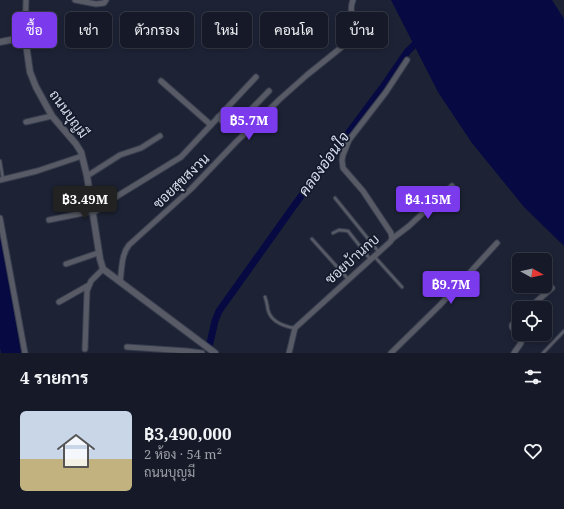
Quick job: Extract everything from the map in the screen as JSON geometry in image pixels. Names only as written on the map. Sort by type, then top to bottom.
[{"type":"street","name":"ถนนบุญมี","points":[[26,0],[26,12]]},
{"type":"street","points":[[75,0],[96,4],[104,3],[106,0]]},
{"type":"street","name":"ซอยสุขสงวน","points":[[120,282],[123,256],[129,245],[191,189],[236,142],[307,75],[353,38],[357,33],[357,28],[350,12],[353,0]]},
{"type":"street","points":[[0,42],[12,40]]},
{"type":"street","name":"ถนนบุญมี","points":[[27,48],[30,72],[39,93],[52,116],[76,144],[82,156],[88,176],[98,253],[103,269]]},
{"type":"street","name":"ซอยบ้านกบ","points":[[295,328],[392,239],[391,233],[363,191],[343,168],[342,160],[348,140],[386,92],[407,60]]},
{"type":"street","points":[[49,220],[93,212],[181,157],[256,77]]},
{"type":"street","points":[[161,81],[211,125]]},
{"type":"street","points":[[218,117],[228,127],[234,127],[269,91]]},
{"type":"street","points":[[26,122],[52,116]]},
{"type":"street","points":[[88,176],[120,155],[141,148],[160,136]]},
{"type":"street","points":[[2,180],[37,171],[82,156]]},
{"type":"street","points":[[392,239],[409,226],[452,186]]},
{"type":"street","points":[[0,218],[25,353]]},
{"type":"street","points":[[391,353],[440,305],[497,243]]},
{"type":"street","points":[[66,264],[98,253]]},
{"type":"street","points":[[85,349],[87,291],[95,276],[103,269],[214,353]]},
{"type":"street","points":[[59,302],[89,286]]},
{"type":"street","points":[[537,301],[546,293]]},
{"type":"street","points":[[289,353],[295,328]]},
{"type":"street","points":[[514,353],[522,343],[522,341]]},
{"type":"street","points":[[127,347],[202,353]]},
{"type":"lane","points":[[0,161],[2,180]]},
{"type":"lane","points":[[335,198],[378,252]]},
{"type":"lane","points":[[333,233],[339,230],[348,231],[402,286]]},
{"type":"lane","points":[[312,240],[348,279]]},
{"type":"lane","points":[[265,297],[268,303],[268,311],[276,322],[295,328]]},
{"type":"lane","points":[[543,353],[564,331]]},
{"type":"shaded area","points":[[391,0],[552,0],[564,19],[564,246],[524,207],[472,143],[438,92]]},
{"type":"shaded area","points":[[0,225],[21,353],[1,353],[0,348]]},
{"type":"waterway","name":"คลองอ่อนใจ","points":[[210,343],[219,311],[407,52],[420,39]]}]
